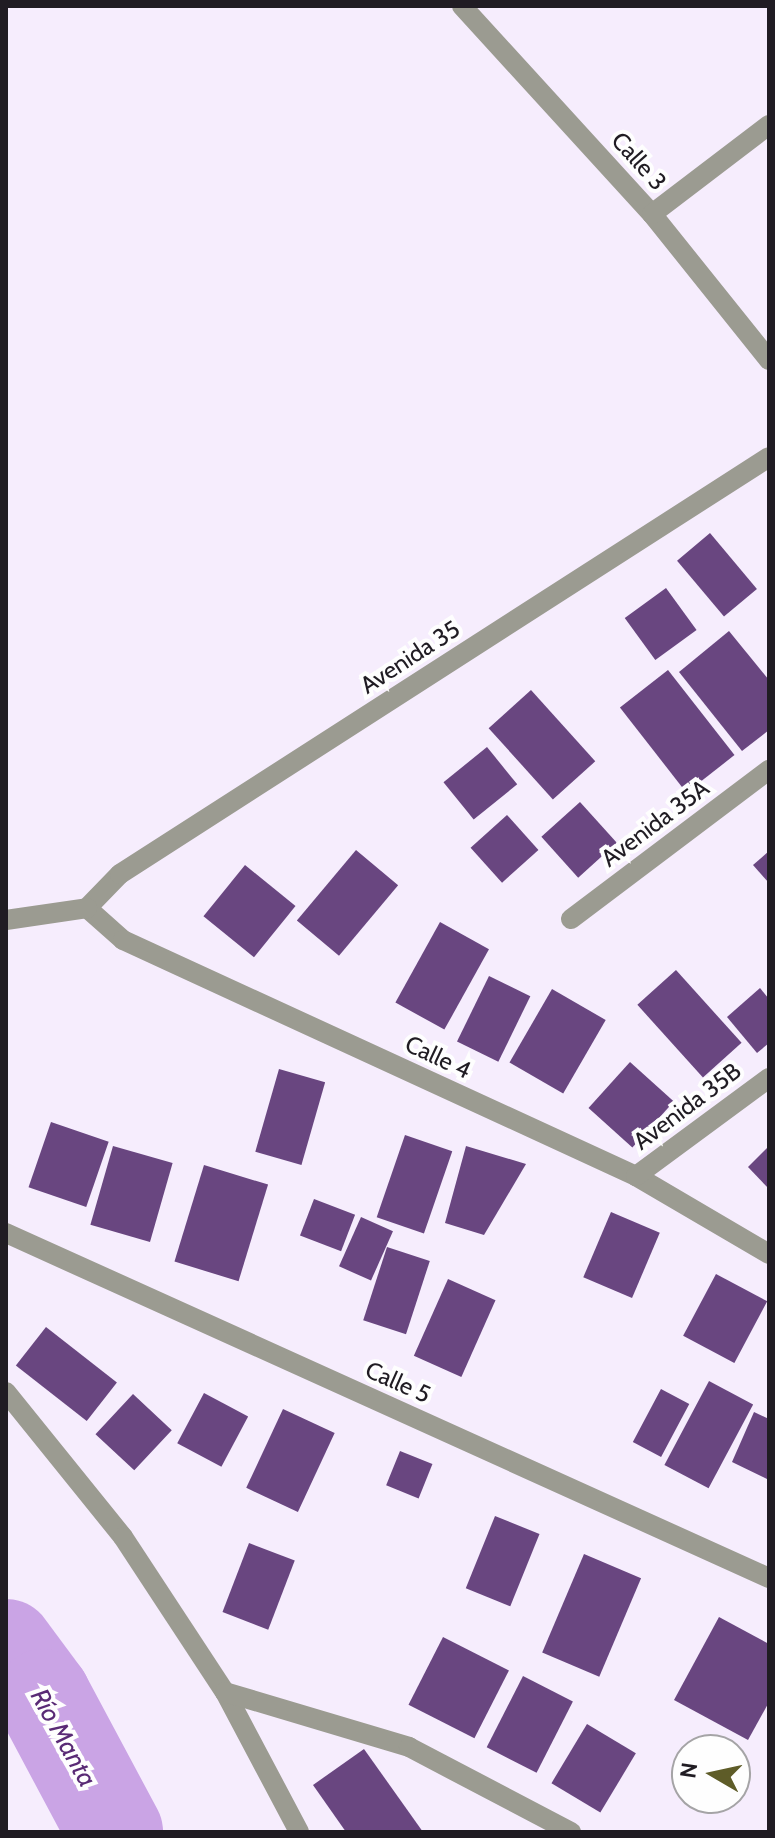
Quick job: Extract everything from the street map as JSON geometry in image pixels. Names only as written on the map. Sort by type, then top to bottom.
[{"type":"street","name":"Calle 3","points":[[462,6],[652,214],[769,360]]},
{"type":"street","points":[[652,214],[769,125]]},
{"type":"street","name":"Avenida 35","points":[[87,908],[120,874],[769,457]]},
{"type":"street","name":"Avenida 35A","points":[[571,919],[769,770]]},
{"type":"street","points":[[6,920],[87,908]]},
{"type":"street","name":"Calle 4","points":[[87,908],[123,940],[636,1176],[769,1254]]},
{"type":"street","name":"Avenida 35B","points":[[636,1176],[769,1078]]},
{"type":"street","name":"Calle 5","points":[[6,1233],[769,1578]]},
{"type":"street","points":[[6,1392],[123,1537],[225,1692],[299,1832]]},
{"type":"street","points":[[225,1692],[409,1747],[571,1832]]},
{"type":"building","points":[[710,533],[757,589],[724,617],[677,561]]},
{"type":"building","points":[[666,588],[697,630],[655,660],[625,618]]},
{"type":"building","points":[[729,631],[769,680],[769,730],[742,751],[679,672]]},
{"type":"building","points":[[668,670],[734,755],[686,793],[620,708]]},
{"type":"building","points":[[531,690],[595,761],[553,799],[489,728]]},
{"type":"building","points":[[487,747],[517,784],[474,820],[443,782]]},
{"type":"building","points":[[580,802],[617,843],[578,878],[541,837]]},
{"type":"building","points":[[507,815],[538,850],[502,883],[471,848]]},
{"type":"building","points":[[356,850],[398,885],[339,956],[297,920]]},
{"type":"building","points":[[769,851],[769,883],[753,865]]},
{"type":"building","points":[[245,865],[296,906],[254,957],[203,916]]},
{"type":"building","points":[[440,922],[489,949],[444,1030],[395,1002]]},
{"type":"building","points":[[676,970],[742,1043],[703,1078],[637,1005]]},
{"type":"building","points":[[489,976],[530,996],[498,1062],[457,1042]]},
{"type":"building","points":[[760,988],[769,999],[769,1043],[757,1053],[727,1017]]},
{"type":"building","points":[[552,989],[606,1020],[563,1094],[510,1063]]},
{"type":"building","points":[[630,1062],[674,1101],[632,1148],[589,1108]]},
{"type":"building","points":[[279,1069],[325,1082],[301,1165],[255,1152]]},
{"type":"building","points":[[51,1122],[109,1142],[86,1207],[29,1187]]},
{"type":"building","points":[[405,1135],[452,1151],[424,1234],[377,1217]]},
{"type":"building","points":[[113,1146],[173,1163],[150,1242],[90,1225]]},
{"type":"building","points":[[466,1146],[526,1164],[484,1235],[445,1223]]},
{"type":"building","points":[[769,1146],[769,1189],[748,1167]]},
{"type":"building","points":[[204,1165],[268,1185],[239,1281],[174,1262]]},
{"type":"building","points":[[314,1199],[355,1215],[341,1251],[300,1235]]},
{"type":"building","points":[[611,1212],[660,1233],[632,1298],[583,1277]]},
{"type":"building","points":[[361,1217],[393,1231],[371,1281],[339,1266]]},
{"type":"building","points":[[387,1247],[430,1261],[406,1334],[363,1320]]},
{"type":"building","points":[[716,1274],[767,1301],[734,1363],[683,1336]]},
{"type":"building","points":[[448,1279],[496,1300],[461,1377],[414,1356]]},
{"type":"building","points":[[46,1327],[117,1382],[87,1421],[16,1366]]},
{"type":"building","points":[[709,1381],[753,1404],[709,1488],[664,1465]]},
{"type":"building","points":[[661,1389],[689,1404],[661,1457],[633,1442]]},
{"type":"building","points":[[204,1393],[248,1416],[221,1467],[177,1443]]},
{"type":"building","points":[[133,1394],[172,1430],[134,1470],[95,1434]]},
{"type":"building","points":[[283,1409],[335,1433],[298,1512],[246,1488]]},
{"type":"building","points":[[754,1412],[769,1419],[769,1480],[732,1462]]},
{"type":"building","points":[[400,1451],[432,1464],[419,1498],[386,1485]]},
{"type":"building","points":[[495,1516],[540,1534],[510,1606],[466,1588]]},
{"type":"building","points":[[249,1543],[295,1561],[268,1630],[222,1612]]},
{"type":"building","points":[[584,1554],[641,1578],[599,1677],[542,1652]]},
{"type":"building","points":[[719,1617],[769,1644],[769,1702],[751,1735],[737,1734],[674,1700]]},
{"type":"building","points":[[443,1637],[509,1671],[474,1738],[408,1705]]},
{"type":"building","points":[[523,1676],[573,1701],[537,1773],[487,1747]]},
{"type":"building","points":[[587,1724],[636,1753],[600,1813],[551,1783]]},
{"type":"building","points":[[364,1749],[423,1832],[346,1832],[313,1785]]},
{"type":"waterway","name":"Río Manta","points":[[6,1647],[43,1697],[115,1832]]}]
